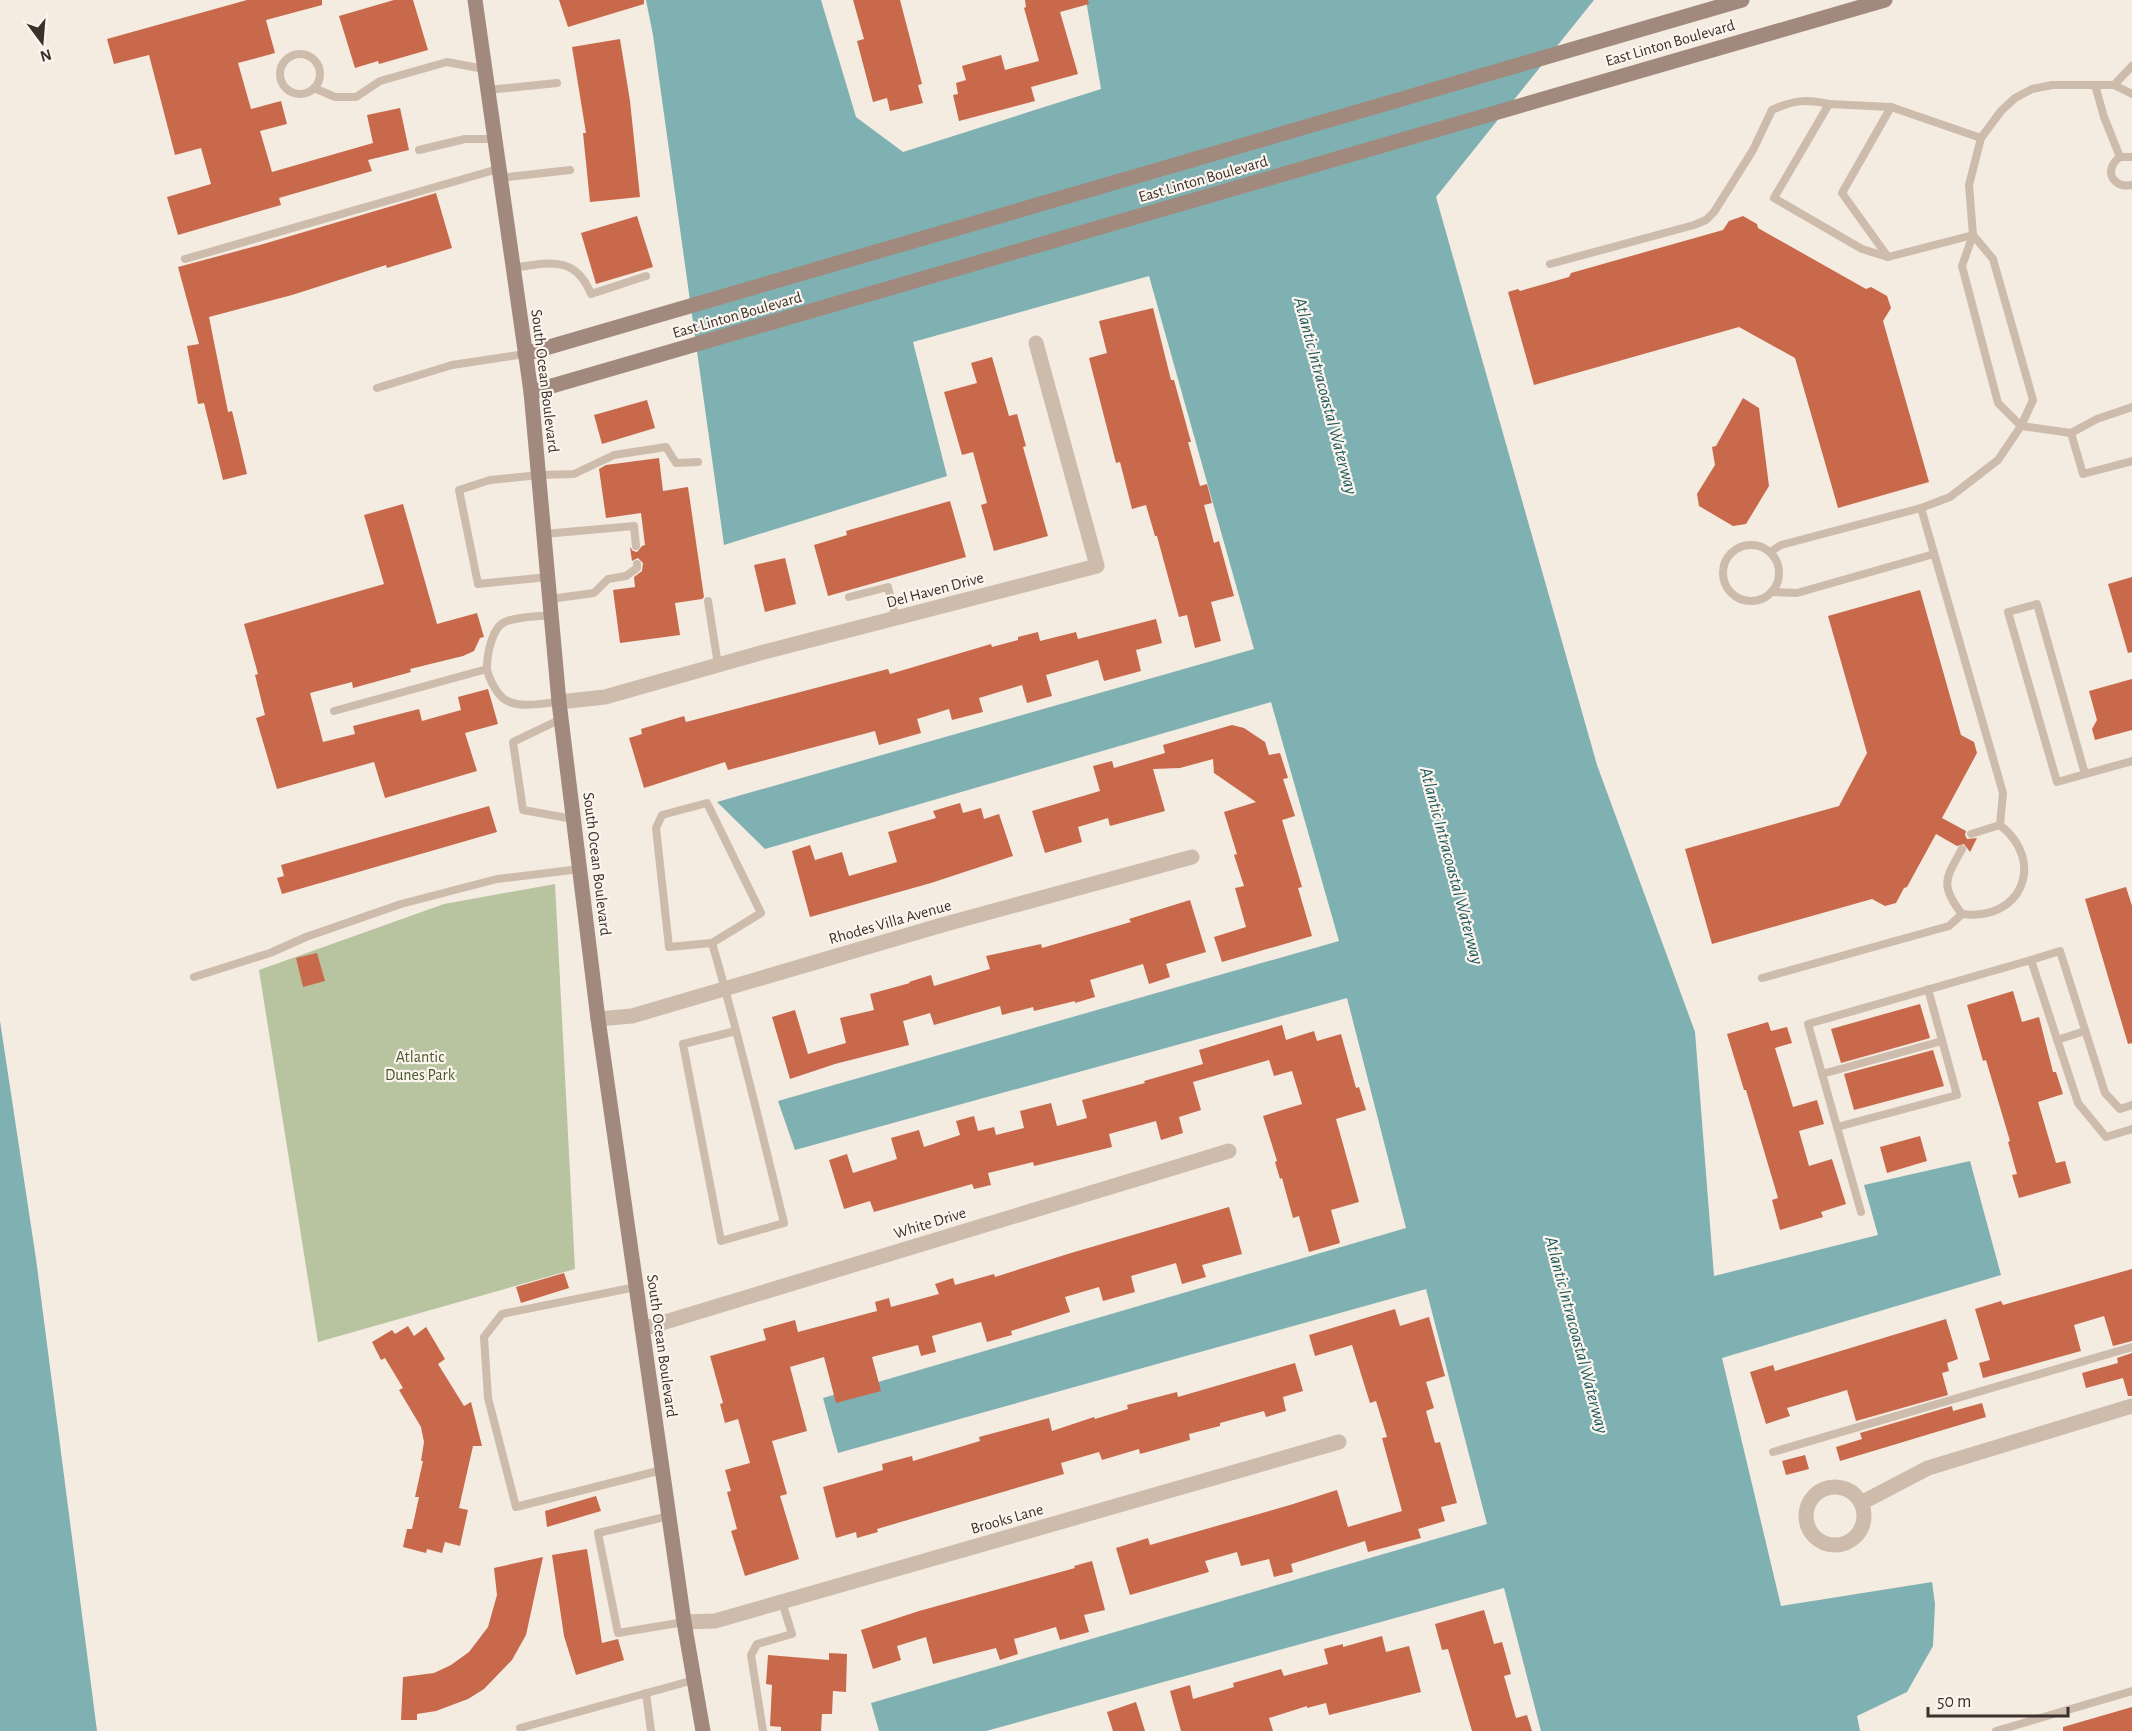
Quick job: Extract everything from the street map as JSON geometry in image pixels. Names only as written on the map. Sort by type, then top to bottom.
[{"type":"main road","name":"South Ocean Boulevard","points":[[475,0],[531,392],[559,702],[598,1019],[684,1622],[703,1731]]},
{"type":"main road","name":"East Linton Boulevard","points":[[525,354],[1742,0]]},
{"type":"main road","name":"East Linton Boulevard","points":[[531,392],[1885,0]]},
{"type":"street","name":"Del Haven Drive","points":[[559,702],[605,697],[1096,566],[1036,343]]},
{"type":"street","name":"Rhodes Villa Avenue","points":[[598,1019],[632,1016],[942,926],[1192,857]]},
{"type":"street","name":"White Drive","points":[[642,1329],[1229,1151]]},
{"type":"street","points":[[1861,1503],[1928,1468],[2132,1406]]},
{"type":"street","name":"Brooks Lane","points":[[684,1622],[715,1621],[1339,1442]]},
{"type":"lane","points":[[314,88],[320,75],[316,62],[304,54],[291,56],[285,60],[279,73],[284,86],[289,91],[302,94],[314,88],[335,97],[356,97],[380,81],[447,62],[484,69]]},
{"type":"lane","points":[[2114,85],[2132,66]]},
{"type":"lane","points":[[487,90],[557,83]]},
{"type":"lane","points":[[2132,94],[2114,85],[2052,85],[2032,89],[2015,98],[2001,111],[1981,138],[1970,185],[1973,235],[1962,266],[1998,403],[2021,426],[2071,433],[2097,419],[2132,407]]},
{"type":"lane","points":[[2095,85],[2104,117],[2120,157]]},
{"type":"lane","points":[[1550,264],[1706,220],[1714,212],[1753,150],[1772,110],[1790,102],[1810,100],[1829,104],[1891,107],[1981,138]]},
{"type":"lane","points":[[1829,104],[1774,198],[1862,249],[1888,257],[1973,235]]},
{"type":"lane","points":[[1888,257],[1842,193],[1891,107]]},
{"type":"lane","points":[[420,150],[465,138],[494,139]]},
{"type":"lane","points":[[2132,157],[2120,157],[2112,164],[2111,174],[2120,185],[2132,185]]},
{"type":"lane","points":[[185,259],[499,174],[570,170]]},
{"type":"lane","points":[[1770,552],[1781,545],[1921,508],[1950,497],[1998,460],[2021,426],[2034,400],[1993,259],[1973,235]]},
{"type":"lane","points":[[512,268],[557,262],[568,266],[583,277],[591,294],[645,276]]},
{"type":"lane","points":[[377,388],[452,365],[525,354]]},
{"type":"lane","points":[[2071,433],[2083,474],[2132,461]]},
{"type":"lane","points":[[548,577],[478,584],[459,490],[490,480],[574,474],[614,455],[666,447],[675,463],[698,462]]},
{"type":"lane","points":[[1921,508],[2003,793],[2000,825]]},
{"type":"lane","points":[[544,534],[634,526],[636,546]]},
{"type":"lane","points":[[1773,592],[1780,576],[1779,567],[1770,552],[1754,545],[1737,549],[1730,555],[1723,571],[1727,588],[1740,599],[1749,602],[1758,601],[1773,592],[1797,593],[1934,554]]},
{"type":"lane","points":[[550,599],[594,593],[608,579],[626,576],[637,568],[637,564]]},
{"type":"lane","points":[[849,597],[888,586],[896,619]]},
{"type":"lane","points":[[708,601],[718,665]]},
{"type":"lane","points":[[2085,774],[2037,604],[2008,612],[2057,782],[2132,761]]},
{"type":"lane","points":[[551,615],[506,621],[500,625],[494,636],[487,669],[494,686],[503,699],[514,704],[559,702]]},
{"type":"lane","points":[[334,711],[487,669]]},
{"type":"lane","points":[[561,719],[513,742],[523,810],[573,819]]},
{"type":"lane","points":[[708,803],[761,913],[712,943],[669,947],[656,828],[662,815],[708,803]]},
{"type":"lane","points":[[1971,834],[2000,825]]},
{"type":"lane","points":[[1962,849],[1947,877],[1950,899],[1962,914],[1977,916],[1993,913],[2007,905],[2017,893],[2024,879],[2025,863],[2021,848],[2012,835],[2000,825]]},
{"type":"lane","points":[[194,977],[270,953],[306,937],[401,904],[497,879],[580,869]]},
{"type":"lane","points":[[1762,978],[1949,926],[1962,914]]},
{"type":"lane","points":[[712,943],[736,1031],[784,1223],[721,1241],[683,1044],[736,1031]]},
{"type":"lane","points":[[1861,1212],[1808,1024],[2060,951],[2105,1093],[2120,1109],[2132,1106]]},
{"type":"lane","points":[[2031,960],[2078,1103],[2106,1137],[2132,1129]]},
{"type":"lane","points":[[1837,1127],[1958,1095],[1928,989]]},
{"type":"lane","points":[[2057,1040],[2085,1031]]},
{"type":"lane","points":[[1822,1074],[1942,1041]]},
{"type":"lane","points":[[636,1287],[502,1314],[484,1337],[488,1398],[516,1507],[662,1470]]},
{"type":"lane","points":[[1773,1452],[2132,1347]]},
{"type":"lane","points":[[669,1516],[598,1533],[618,1633],[684,1622]]},
{"type":"lane","points":[[763,1731],[751,1655],[756,1644],[792,1634],[782,1602]]},
{"type":"lane","points":[[520,1728],[694,1680]]},
{"type":"lane","points":[[1996,1731],[2132,1692]]},
{"type":"lane","points":[[646,1693],[651,1731]]},
{"type":"green space","name":"Atlantic Dunes Park","points":[[555,884],[575,1269],[318,1342],[259,970],[444,904]]},
{"type":"water","name":"Atlantic Intracoastal Waterway","points":[[646,0],[821,0],[856,117],[903,152],[1101,89],[1086,0],[1594,0],[1436,197],[1597,765],[1695,1032],[1714,1276],[1878,1235],[1864,1185],[1970,1161],[2001,1275],[1722,1358],[1781,1606],[1932,1582],[1935,1604],[1933,1646],[1907,1692],[1857,1716],[1860,1731],[1541,1731],[1504,1588],[986,1731],[879,1731],[871,1703],[1487,1524],[1426,1289],[838,1453],[823,1398],[1406,1228],[1347,998],[795,1150],[778,1101],[1339,941],[1271,702],[765,849],[717,802],[1254,649],[1149,276],[913,342],[947,476],[724,545],[653,35]]},
{"type":"water","points":[[0,1021],[36,1259],[97,1731],[0,1731]]},
{"type":"building","points":[[247,0],[322,0],[322,5],[266,20],[275,53],[238,63],[251,109],[281,101],[287,124],[260,131],[272,172],[373,143],[367,115],[400,108],[409,150],[368,160],[372,171],[279,198],[281,205],[178,235],[167,197],[211,184],[201,148],[175,155],[149,55],[114,64],[107,39]]},
{"type":"building","points":[[394,0],[413,0],[428,50],[379,64],[378,61],[355,68],[339,16]]},
{"type":"building","points":[[559,0],[644,0],[644,4],[568,27]]},
{"type":"building","points":[[853,0],[900,0],[922,84],[918,85],[923,103],[890,111],[887,98],[873,102],[857,41],[864,39]]},
{"type":"building","points":[[1025,0],[1088,0],[1089,4],[1060,12],[1078,74],[1031,87],[1035,101],[959,121],[953,95],[958,94],[956,83],[966,80],[962,66],[1001,55],[1005,70],[1039,61],[1024,8],[1026,7]]},
{"type":"building","points":[[620,39],[630,101],[640,197],[590,202],[583,133],[586,133],[572,47]]},
{"type":"building","points":[[436,193],[452,248],[209,317],[228,412],[232,411],[247,474],[223,480],[204,403],[198,404],[187,346],[199,344],[178,267]]},
{"type":"building","points":[[637,216],[653,267],[596,284],[581,233]]},
{"type":"building","points":[[1743,216],[1757,224],[1758,228],[1866,289],[1871,287],[1887,296],[1891,308],[1883,321],[1929,482],[1838,508],[1795,358],[1739,327],[1534,385],[1508,292],[1518,289],[1520,291],[1569,277],[1571,273],[1723,230],[1729,221]]},
{"type":"building","points":[[1153,308],[1171,380],[1174,380],[1191,442],[1188,442],[1200,486],[1207,484],[1212,503],[1204,505],[1214,543],[1219,541],[1234,596],[1211,602],[1221,641],[1195,648],[1187,615],[1179,617],[1146,505],[1132,509],[1120,462],[1116,463],[1089,358],[1107,353],[1099,321]]},
{"type":"building","points":[[992,357],[1009,416],[1017,414],[1026,446],[1023,447],[1048,536],[994,551],[981,505],[987,503],[973,452],[962,455],[944,392],[977,383],[971,363]]},
{"type":"building","points":[[1743,398],[1759,408],[1769,486],[1746,524],[1733,526],[1699,506],[1697,494],[1715,465],[1712,447],[1716,446]]},
{"type":"building","points":[[647,400],[655,428],[602,444],[594,415]]},
{"type":"building","points":[[659,458],[663,491],[688,487],[704,597],[675,603],[680,635],[620,643],[613,590],[635,587],[634,577],[642,571],[643,563],[638,558],[632,561],[630,547],[637,552],[645,545],[641,513],[606,518],[599,469],[606,465]]},
{"type":"building","points":[[950,501],[966,557],[828,596],[814,545],[847,535],[846,531]]},
{"type":"building","points":[[403,504],[437,624],[477,613],[484,637],[480,638],[474,651],[463,656],[410,669],[411,672],[353,688],[352,682],[310,693],[323,742],[355,734],[353,726],[419,709],[422,721],[461,710],[458,697],[488,689],[498,724],[465,733],[477,771],[385,798],[374,762],[277,789],[256,718],[265,715],[255,675],[258,674],[244,624],[384,584],[364,515]]},
{"type":"building","points":[[785,558],[796,604],[765,612],[754,565]]},
{"type":"building","points":[[2132,577],[2132,652],[2128,653],[2108,584]]},
{"type":"building","points":[[1920,590],[1961,735],[1974,742],[1977,753],[1942,818],[1966,831],[1967,839],[1977,838],[1970,852],[1964,844],[1957,846],[1936,834],[1896,903],[1885,906],[1872,899],[1712,944],[1685,849],[1839,806],[1867,753],[1828,616]]},
{"type":"building","points":[[1156,619],[1162,643],[1136,650],[1141,671],[1104,681],[1098,660],[1046,675],[1052,696],[1027,703],[1022,685],[979,698],[983,712],[952,720],[949,709],[917,719],[921,733],[879,745],[875,731],[728,770],[725,762],[644,788],[629,738],[642,734],[641,729],[684,716],[686,722],[888,669],[890,674],[991,644],[992,647],[1018,640],[1018,637],[1038,632],[1040,641],[1076,632],[1078,639]]},
{"type":"building","points":[[2132,679],[2132,730],[2095,740],[2092,729],[2097,720],[2089,691]]},
{"type":"building","points":[[1232,725],[1244,728],[1265,742],[1269,755],[1280,753],[1288,778],[1283,779],[1295,816],[1282,820],[1302,887],[1298,888],[1312,936],[1222,962],[1214,937],[1246,927],[1235,888],[1244,886],[1224,812],[1256,802],[1214,773],[1213,759],[1180,768],[1153,769],[1165,811],[1110,826],[1108,818],[1078,827],[1082,842],[1045,853],[1032,811],[1100,791],[1093,766],[1112,761],[1114,768],[1165,753],[1163,745]]},
{"type":"building","points":[[960,803],[963,813],[981,808],[984,819],[999,814],[1013,856],[931,883],[810,917],[792,851],[810,845],[815,860],[842,852],[849,876],[897,862],[888,832],[936,818],[933,811]]},
{"type":"building","points":[[489,806],[497,832],[282,894],[277,878],[284,876],[281,865]]},
{"type":"building","points":[[2126,887],[2132,906],[2132,1043],[2128,1044],[2085,899]]},
{"type":"building","points":[[1190,900],[1206,952],[1166,964],[1170,977],[1149,984],[1143,964],[1090,980],[1095,997],[1075,1003],[1075,1001],[1034,1011],[1033,1007],[1002,1015],[1000,1006],[934,1025],[930,1013],[903,1021],[909,1045],[835,1064],[790,1079],[772,1017],[795,1010],[808,1054],[846,1043],[840,1018],[874,1010],[870,994],[931,975],[934,986],[990,969],[986,956],[1041,944],[1042,948],[1131,922],[1129,919]]},
{"type":"building","points":[[317,953],[325,981],[303,987],[296,958]]},
{"type":"building","points":[[2013,991],[2022,1022],[2039,1017],[2053,1072],[2056,1072],[2063,1094],[2038,1102],[2056,1163],[2065,1161],[2071,1183],[2019,1198],[2012,1175],[2017,1174],[2008,1142],[2010,1141],[1967,1005]]},
{"type":"building","points":[[1920,1004],[1930,1038],[1841,1063],[1831,1029]]},
{"type":"building","points":[[1768,1022],[1771,1031],[1787,1027],[1792,1043],[1775,1048],[1793,1107],[1817,1100],[1824,1124],[1799,1131],[1809,1166],[1832,1159],[1846,1204],[1821,1212],[1823,1217],[1780,1230],[1772,1200],[1778,1198],[1727,1034]]},
{"type":"building","points":[[1282,1025],[1286,1040],[1314,1031],[1317,1041],[1341,1034],[1356,1088],[1359,1087],[1366,1110],[1336,1119],[1359,1202],[1331,1210],[1340,1243],[1309,1252],[1299,1216],[1293,1218],[1263,1116],[1302,1104],[1292,1071],[1274,1076],[1269,1060],[1193,1082],[1201,1110],[1179,1117],[1183,1133],[1161,1140],[1156,1121],[1109,1134],[1112,1147],[1034,1166],[1033,1162],[988,1173],[991,1185],[974,1189],[972,1184],[874,1212],[870,1201],[844,1209],[829,1160],[847,1154],[853,1173],[897,1159],[891,1138],[919,1130],[924,1147],[960,1135],[956,1121],[974,1116],[978,1131],[994,1127],[996,1135],[1024,1128],[1020,1111],[1051,1103],[1057,1126],[1087,1118],[1082,1100],[1203,1064],[1199,1050]]},
{"type":"building","points":[[1933,1050],[1944,1086],[1854,1110],[1844,1074]]},
{"type":"building","points":[[1920,1136],[1927,1161],[1887,1173],[1880,1147]]},
{"type":"building","points":[[1229,1207],[1242,1254],[1202,1265],[1206,1277],[1182,1284],[1176,1263],[1131,1276],[1135,1292],[1103,1301],[1099,1287],[1065,1297],[1070,1312],[1011,1331],[1012,1335],[987,1342],[981,1322],[932,1336],[936,1352],[921,1356],[918,1345],[872,1357],[881,1391],[836,1403],[824,1357],[790,1367],[807,1431],[772,1441],[787,1494],[780,1496],[799,1559],[745,1576],[731,1531],[737,1529],[727,1492],[731,1491],[725,1470],[750,1463],[738,1419],[725,1423],[720,1404],[723,1403],[710,1356],[766,1340],[763,1329],[795,1320],[798,1332],[877,1311],[875,1302],[889,1298],[891,1307],[939,1294],[935,1284],[953,1278],[955,1285],[994,1274],[995,1277]]},
{"type":"building","points":[[2132,1269],[2132,1341],[2113,1346],[2104,1316],[2074,1325],[2081,1351],[1983,1378],[1979,1363],[1990,1360],[1975,1309],[2001,1301],[2003,1305]]},
{"type":"building","points":[[564,1273],[569,1288],[521,1303],[516,1287]]},
{"type":"building","points":[[1395,1309],[1400,1326],[1429,1317],[1445,1376],[1426,1382],[1434,1408],[1426,1411],[1435,1443],[1440,1442],[1457,1503],[1441,1507],[1445,1521],[1418,1529],[1421,1538],[1368,1552],[1365,1541],[1291,1564],[1293,1572],[1274,1577],[1269,1559],[1241,1566],[1237,1552],[1205,1561],[1209,1572],[1130,1595],[1116,1548],[1148,1538],[1150,1545],[1337,1490],[1348,1527],[1402,1511],[1382,1438],[1387,1437],[1376,1401],[1370,1403],[1352,1345],[1315,1356],[1309,1335]]},
{"type":"building","points":[[1946,1319],[1958,1359],[1947,1363],[1949,1371],[1942,1373],[1948,1395],[1856,1421],[1847,1390],[1787,1408],[1790,1416],[1766,1424],[1750,1372],[1773,1365],[1775,1371]]},
{"type":"building","points":[[408,1326],[414,1336],[426,1327],[445,1359],[438,1364],[464,1406],[471,1402],[482,1446],[473,1446],[459,1508],[468,1510],[460,1546],[445,1542],[442,1553],[427,1549],[426,1553],[403,1547],[407,1529],[412,1529],[419,1497],[415,1497],[423,1461],[421,1461],[424,1442],[421,1427],[399,1390],[403,1388],[385,1358],[381,1360],[372,1342],[392,1330],[395,1334]]},
{"type":"building","points":[[2132,1353],[2132,1396],[2128,1396],[2123,1378],[2086,1388],[2082,1373],[2118,1363],[2117,1358]]},
{"type":"building","points":[[1295,1363],[1303,1391],[1283,1397],[1286,1411],[1266,1417],[1264,1411],[1220,1423],[1220,1426],[1189,1434],[1190,1440],[1140,1454],[1139,1449],[1102,1460],[1099,1452],[1061,1463],[1064,1474],[877,1529],[878,1532],[857,1538],[856,1532],[836,1538],[823,1487],[883,1470],[882,1464],[912,1456],[913,1461],[980,1441],[979,1437],[1049,1418],[1052,1431],[1128,1409],[1127,1405],[1177,1392],[1178,1397]]},
{"type":"building","points":[[1982,1403],[1986,1417],[1840,1461],[1836,1447],[1862,1439],[1860,1433],[1952,1406],[1953,1411]]},
{"type":"building","points":[[1805,1455],[1809,1469],[1786,1475],[1782,1461]]},
{"type":"building","points":[[596,1496],[601,1511],[547,1527],[545,1511]]},
{"type":"building","points":[[587,1549],[602,1643],[618,1639],[624,1660],[576,1675],[564,1636],[552,1555]]},
{"type":"building","points":[[543,1557],[526,1635],[512,1660],[484,1689],[468,1699],[436,1711],[417,1714],[417,1720],[401,1720],[403,1677],[434,1673],[451,1665],[469,1652],[488,1627],[497,1595],[494,1568]]},
{"type":"building","points":[[1092,1561],[1105,1610],[1084,1615],[1089,1632],[1060,1640],[1056,1627],[1014,1639],[1018,1654],[1000,1660],[996,1648],[933,1664],[926,1637],[897,1646],[901,1660],[873,1669],[861,1630],[919,1611],[1075,1568],[1074,1566]]},
{"type":"building","points":[[1484,1610],[1494,1644],[1502,1642],[1511,1674],[1504,1676],[1516,1718],[1527,1715],[1532,1731],[1472,1731],[1448,1649],[1442,1650],[1435,1624]]},
{"type":"building","points":[[1382,1636],[1386,1652],[1409,1646],[1421,1692],[1329,1715],[1326,1703],[1307,1708],[1307,1706],[1269,1718],[1273,1731],[1181,1731],[1170,1691],[1190,1685],[1193,1699],[1234,1687],[1233,1683],[1281,1669],[1284,1676],[1328,1664],[1324,1649],[1343,1644],[1343,1647]]},
{"type":"building","points":[[829,1653],[847,1654],[846,1692],[833,1691],[832,1714],[822,1714],[821,1731],[781,1731],[781,1727],[770,1726],[772,1685],[766,1684],[768,1655],[829,1660]]},
{"type":"building","points":[[1136,1702],[1145,1731],[1113,1731],[1107,1712]]},
{"type":"building","points":[[2132,1707],[2132,1731],[2063,1731],[2063,1727]]}]
